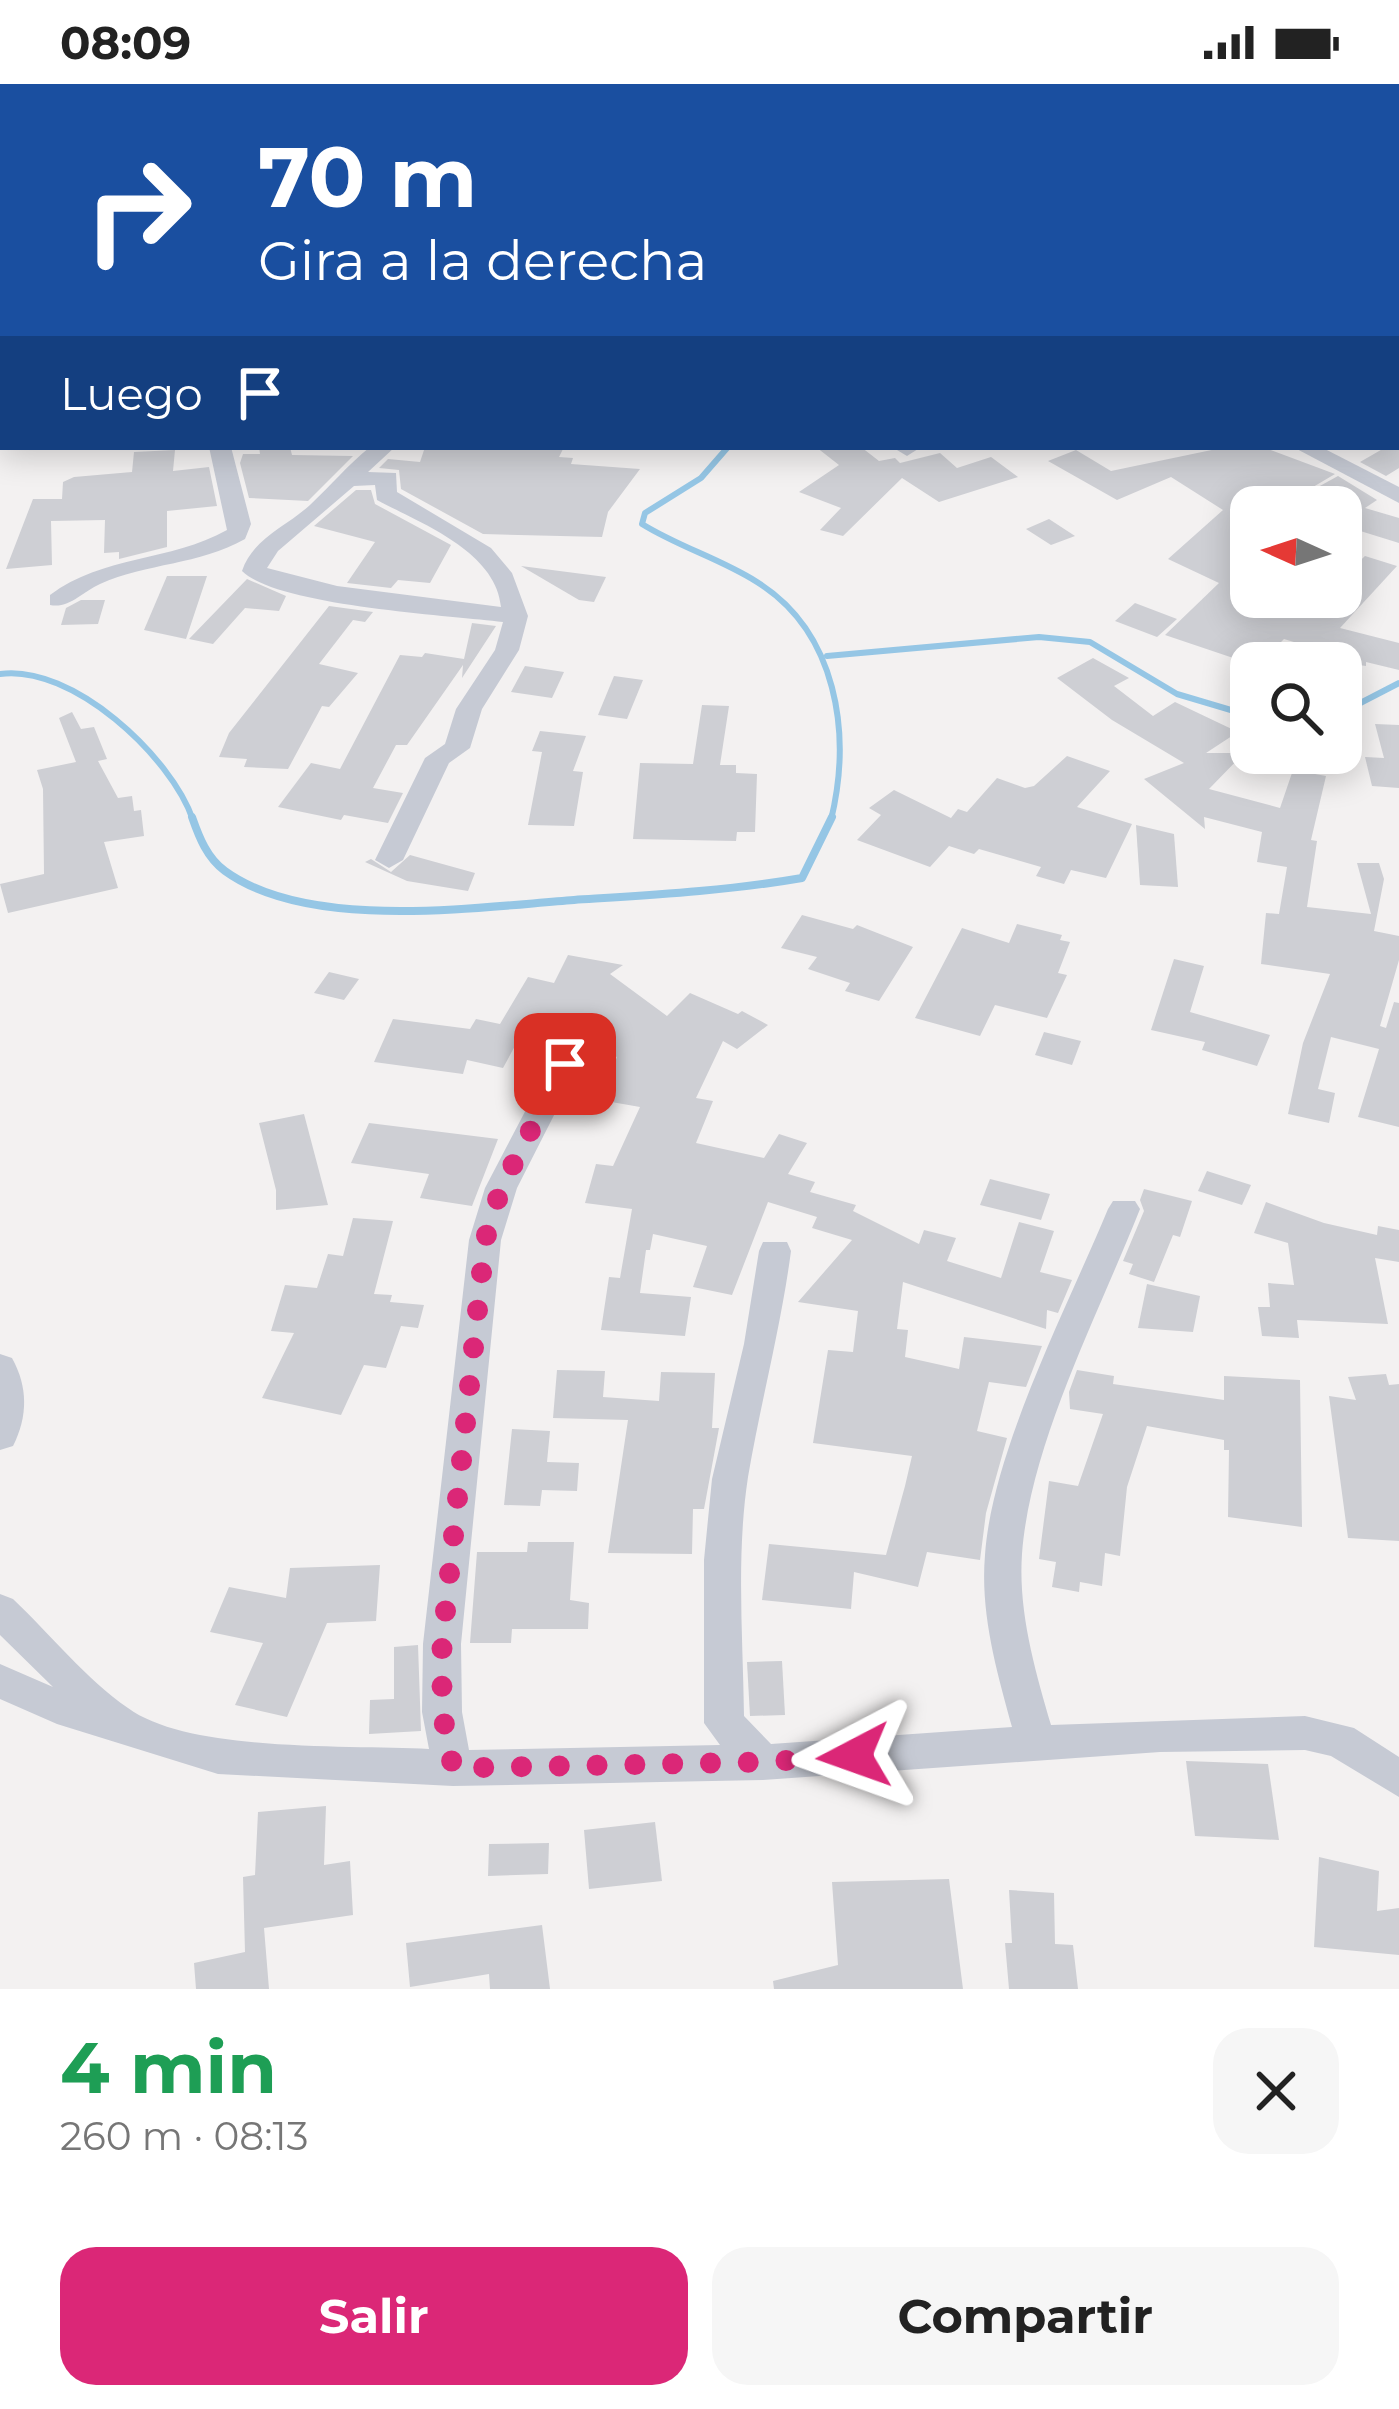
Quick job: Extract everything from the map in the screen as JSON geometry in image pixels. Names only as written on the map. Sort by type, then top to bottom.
[{"type":"street","points":[[58,600],[90,576],[191,558],[237,533],[240,524],[221,450]]},
{"type":"street","points":[[379,450],[342,479],[315,512],[258,557],[254,571],[259,576],[341,592],[516,616]]},
{"type":"street","points":[[1310,450],[1399,496]]},
{"type":"street","points":[[342,479],[388,478],[385,495],[487,556],[516,593],[511,644],[493,680],[470,706],[457,748],[438,758],[389,860]]},
{"type":"street","points":[[453,1768],[442,1712],[442,1644],[485,1240],[501,1188],[565,1064]]},
{"type":"street","points":[[1036,1744],[1010,1651],[1003,1556],[1020,1466],[1124,1209]]},
{"type":"street","points":[[764,1762],[724,1723],[723,1560],[730,1478],[761,1344],[775,1251]]},
{"type":"street","points":[[0,1367],[9,1383],[10,1400],[0,1436]]},
{"type":"street","points":[[0,1610],[115,1722]]},
{"type":"street","points":[[0,1681],[57,1707],[218,1756],[453,1768],[764,1762],[1305,1733],[1340,1739],[1399,1778]]},
{"type":"building","points":[[175,450],[173,471],[209,467],[217,506],[167,511],[167,547],[119,559],[119,552],[104,553],[105,520],[51,521],[52,565],[6,569],[33,499],[62,499],[63,482],[74,477],[132,472],[134,452]]},
{"type":"building","points":[[259,450],[291,450],[292,455],[353,456],[308,501],[249,498],[240,463],[243,454],[260,454]]},
{"type":"building","points":[[424,450],[562,450],[559,457],[573,458],[571,464],[640,469],[608,512],[602,537],[483,534],[401,489],[399,470],[379,468],[388,459],[420,462]]},
{"type":"building","points":[[820,450],[865,450],[879,461],[895,458],[900,463],[940,453],[957,468],[991,457],[1018,477],[939,502],[902,478],[843,536],[820,530],[841,508],[799,492],[839,465]]},
{"type":"building","points":[[1076,450],[1111,471],[1212,450],[1271,450],[1335,474],[1315,486],[1230,486],[1230,618],[1349,618],[1340,628],[1399,643],[1399,670],[1366,662],[1362,665],[1362,642],[1230,642],[1230,657],[1165,635],[1219,583],[1168,559],[1223,510],[1171,477],[1117,500],[1048,461]]},
{"type":"building","points":[[1381,450],[1399,450],[1399,468],[1386,476],[1360,462]]},
{"type":"building","points":[[1338,476],[1354,486],[1320,486]]},
{"type":"building","points":[[356,490],[371,490],[375,504],[451,545],[430,583],[398,580],[391,588],[347,583],[375,542],[314,526]]},
{"type":"building","points":[[1362,491],[1377,500],[1365,508],[1399,518],[1399,543],[1362,532]]},
{"type":"building","points":[[1049,519],[1075,536],[1051,545],[1026,529]]},
{"type":"building","points":[[1362,559],[1397,566],[1362,604]]},
{"type":"building","points":[[521,566],[606,577],[594,602],[579,600]]},
{"type":"building","points":[[167,576],[207,576],[186,639],[144,630]]},
{"type":"building","points":[[247,579],[286,596],[279,611],[245,608],[213,644],[189,639]]},
{"type":"building","points":[[81,600],[105,600],[98,624],[61,625],[66,608]]},
{"type":"building","points":[[1135,603],[1177,619],[1157,637],[1115,621]]},
{"type":"building","points":[[329,606],[373,612],[365,622],[353,620],[319,664],[358,673],[329,707],[322,706],[288,769],[244,767],[247,759],[219,757],[229,733]]},
{"type":"building","points":[[472,623],[496,626],[462,678],[463,665],[407,745],[396,745],[373,788],[403,793],[388,823],[344,815],[341,820],[278,807],[311,763],[340,769],[400,655],[464,659]]},
{"type":"building","points":[[1093,658],[1129,678],[1114,686],[1153,716],[1175,702],[1230,728],[1230,737],[1206,753],[1230,753],[1230,767],[1209,789],[1280,808],[1292,774],[1326,776],[1311,840],[1317,841],[1307,907],[1371,914],[1357,863],[1379,863],[1384,879],[1374,931],[1399,936],[1399,960],[1380,1026],[1386,1028],[1394,1002],[1399,1003],[1399,1127],[1358,1117],[1379,1049],[1331,1037],[1318,1089],[1335,1093],[1329,1123],[1288,1114],[1303,1043],[1330,974],[1261,964],[1266,913],[1279,914],[1287,867],[1257,862],[1262,832],[1204,817],[1205,829],[1144,779],[1184,763],[1112,720],[1057,678]]},
{"type":"building","points":[[525,666],[564,672],[552,698],[511,692]]},
{"type":"building","points":[[614,676],[643,680],[627,719],[598,715]]},
{"type":"building","points":[[702,705],[729,706],[720,765],[736,765],[736,773],[757,774],[755,832],[737,832],[736,841],[633,839],[640,763],[693,764]]},
{"type":"building","points":[[72,712],[81,729],[94,727],[107,759],[98,761],[118,798],[132,796],[134,811],[141,810],[144,836],[104,842],[118,888],[8,913],[0,884],[44,874],[43,789],[37,770],[76,762],[59,718]]},
{"type":"building","points":[[1375,724],[1399,725],[1399,788],[1372,786],[1365,757],[1384,758]]},
{"type":"building","points":[[540,731],[586,736],[573,771],[583,772],[574,826],[528,825],[542,752],[532,751]]},
{"type":"building","points":[[1067,756],[1110,771],[1077,807],[1132,824],[1106,878],[1071,870],[1064,884],[1036,876],[1041,867],[979,849],[974,854],[949,846],[930,867],[857,840],[881,815],[869,808],[894,790],[951,818],[958,809],[967,812],[997,778],[1025,788],[1034,786]]},
{"type":"building","points":[[1136,825],[1174,834],[1178,887],[1140,885]]},
{"type":"building","points":[[410,855],[475,873],[468,891],[407,881],[365,862],[371,859],[391,872]]},
{"type":"building","points":[[802,915],[853,929],[857,925],[913,947],[879,1001],[845,991],[850,983],[808,969],[817,957],[781,948]]},
{"type":"building","points":[[1017,924],[1062,935],[1060,940],[1070,942],[1058,973],[1067,975],[1047,1018],[995,1005],[980,1036],[915,1018],[962,928],[1009,943]]},
{"type":"building","points":[[568,955],[623,965],[610,974],[667,1016],[690,993],[768,1025],[737,1049],[723,1041],[696,1098],[713,1101],[696,1143],[764,1158],[779,1134],[807,1143],[788,1174],[815,1182],[810,1192],[856,1205],[853,1211],[919,1244],[924,1230],[956,1238],[947,1261],[1001,1278],[1019,1222],[1054,1231],[1040,1272],[1072,1280],[1058,1313],[1047,1310],[1046,1329],[903,1282],[897,1329],[908,1330],[905,1357],[959,1369],[964,1337],[1042,1346],[1026,1387],[989,1382],[977,1431],[1007,1438],[986,1513],[980,1560],[927,1552],[918,1587],[854,1572],[851,1609],[762,1600],[769,1544],[886,1555],[905,1486],[912,1456],[813,1443],[828,1350],[853,1352],[858,1311],[798,1302],[852,1240],[812,1228],[817,1217],[768,1202],[732,1295],[693,1287],[707,1246],[653,1234],[640,1293],[691,1297],[685,1336],[601,1330],[609,1277],[620,1278],[632,1209],[585,1203],[596,1164],[613,1166],[640,1107],[600,1100],[617,1057],[581,1043],[588,1026],[533,1013],[503,1068],[467,1060],[463,1074],[374,1062],[393,1019],[470,1029],[476,1019],[500,1024],[528,977],[554,983]]},
{"type":"building","points":[[1174,959],[1204,966],[1190,1012],[1270,1035],[1257,1066],[1202,1050],[1205,1042],[1151,1030]]},
{"type":"building","points":[[329,972],[359,979],[344,1000],[314,993]]},
{"type":"building","points":[[1044,1032],[1081,1041],[1072,1065],[1035,1055]]},
{"type":"building","points":[[304,1114],[328,1205],[276,1210],[276,1190],[259,1123]]},
{"type":"building","points":[[369,1123],[498,1139],[472,1206],[420,1198],[429,1174],[351,1163]]},
{"type":"building","points":[[1207,1171],[1251,1185],[1242,1205],[1198,1191]]},
{"type":"building","points":[[990,1179],[1050,1194],[1041,1220],[980,1205]]},
{"type":"building","points":[[1144,1189],[1192,1201],[1180,1237],[1173,1235],[1154,1282],[1129,1274],[1133,1264],[1123,1261],[1144,1211],[1140,1200]]},
{"type":"building","points":[[1266,1202],[1324,1223],[1377,1235],[1378,1226],[1399,1230],[1399,1262],[1375,1258],[1388,1324],[1297,1320],[1299,1338],[1262,1336],[1258,1307],[1270,1307],[1268,1283],[1294,1285],[1288,1243],[1254,1233]]},
{"type":"building","points":[[353,1218],[393,1221],[374,1294],[392,1295],[390,1302],[424,1305],[418,1328],[401,1326],[386,1368],[364,1365],[341,1415],[262,1398],[294,1333],[271,1331],[285,1285],[317,1288],[328,1254],[343,1256]]},
{"type":"building","points":[[1147,1284],[1200,1296],[1193,1332],[1138,1328]]},
{"type":"building","points":[[557,1370],[605,1371],[603,1397],[659,1401],[661,1372],[715,1373],[712,1428],[719,1428],[704,1509],[693,1509],[692,1554],[608,1553],[628,1420],[553,1418]]},
{"type":"building","points":[[1077,1370],[1114,1376],[1113,1384],[1224,1400],[1224,1376],[1300,1380],[1302,1527],[1228,1517],[1229,1450],[1224,1450],[1224,1440],[1147,1426],[1127,1487],[1120,1556],[1105,1553],[1102,1586],[1080,1582],[1079,1592],[1052,1587],[1056,1562],[1039,1559],[1049,1481],[1078,1486],[1103,1414],[1070,1409],[1069,1392]]},
{"type":"building","points":[[1386,1374],[1389,1385],[1399,1384],[1399,1541],[1348,1538],[1329,1396],[1356,1400],[1348,1377]]},
{"type":"building","points":[[512,1429],[550,1431],[547,1462],[579,1463],[577,1491],[542,1490],[540,1506],[504,1505]]},
{"type":"building","points":[[528,1542],[574,1542],[570,1600],[589,1603],[588,1629],[512,1629],[511,1643],[470,1643],[477,1552],[527,1552]]},
{"type":"building","points":[[380,1565],[376,1621],[327,1623],[287,1717],[235,1705],[263,1643],[210,1632],[229,1587],[286,1598],[290,1568]]},
{"type":"building","points":[[418,1645],[421,1731],[369,1734],[370,1700],[394,1699],[394,1647]]},
{"type":"building","points":[[782,1661],[785,1715],[750,1716],[747,1662]]},
{"type":"building","points":[[1186,1761],[1268,1764],[1279,1840],[1195,1836]]},
{"type":"building","points":[[326,1806],[324,1865],[350,1861],[353,1915],[264,1928],[269,1989],[196,1989],[194,1963],[245,1952],[243,1877],[255,1875],[258,1812]]},
{"type":"building","points":[[655,1822],[662,1881],[589,1889],[584,1830]]},
{"type":"building","points":[[549,1843],[548,1874],[488,1876],[489,1844]]},
{"type":"building","points":[[1319,1857],[1379,1871],[1377,1911],[1399,1908],[1399,1955],[1314,1947]]},
{"type":"building","points":[[949,1879],[963,1989],[774,1989],[773,1981],[838,1965],[832,1882]]},
{"type":"building","points":[[1009,1890],[1054,1893],[1055,1944],[1073,1945],[1078,1989],[1009,1989],[1005,1943],[1012,1943]]},
{"type":"building","points":[[542,1925],[550,1989],[490,1989],[489,1974],[410,1987],[406,1943]]},
{"type":"waterway","points":[[725,450],[701,478],[645,513],[642,524],[757,582],[805,628],[821,656],[838,720],[840,753],[831,818]]},
{"type":"waterway","points":[[827,656],[1039,637],[1090,642],[1177,694],[1230,710]]},
{"type":"waterway","points":[[0,674],[28,675],[57,684],[115,719],[164,769],[193,820]]},
{"type":"waterway","points":[[1362,702],[1399,683]]},
{"type":"waterway","points":[[192,817],[204,847],[219,866],[260,890],[301,902],[395,911],[689,892],[802,878],[831,818]]},
{"type":"route","points":[[565,1064],[501,1188],[485,1240],[442,1644],[442,1712],[453,1768],[854,1756]]}]
